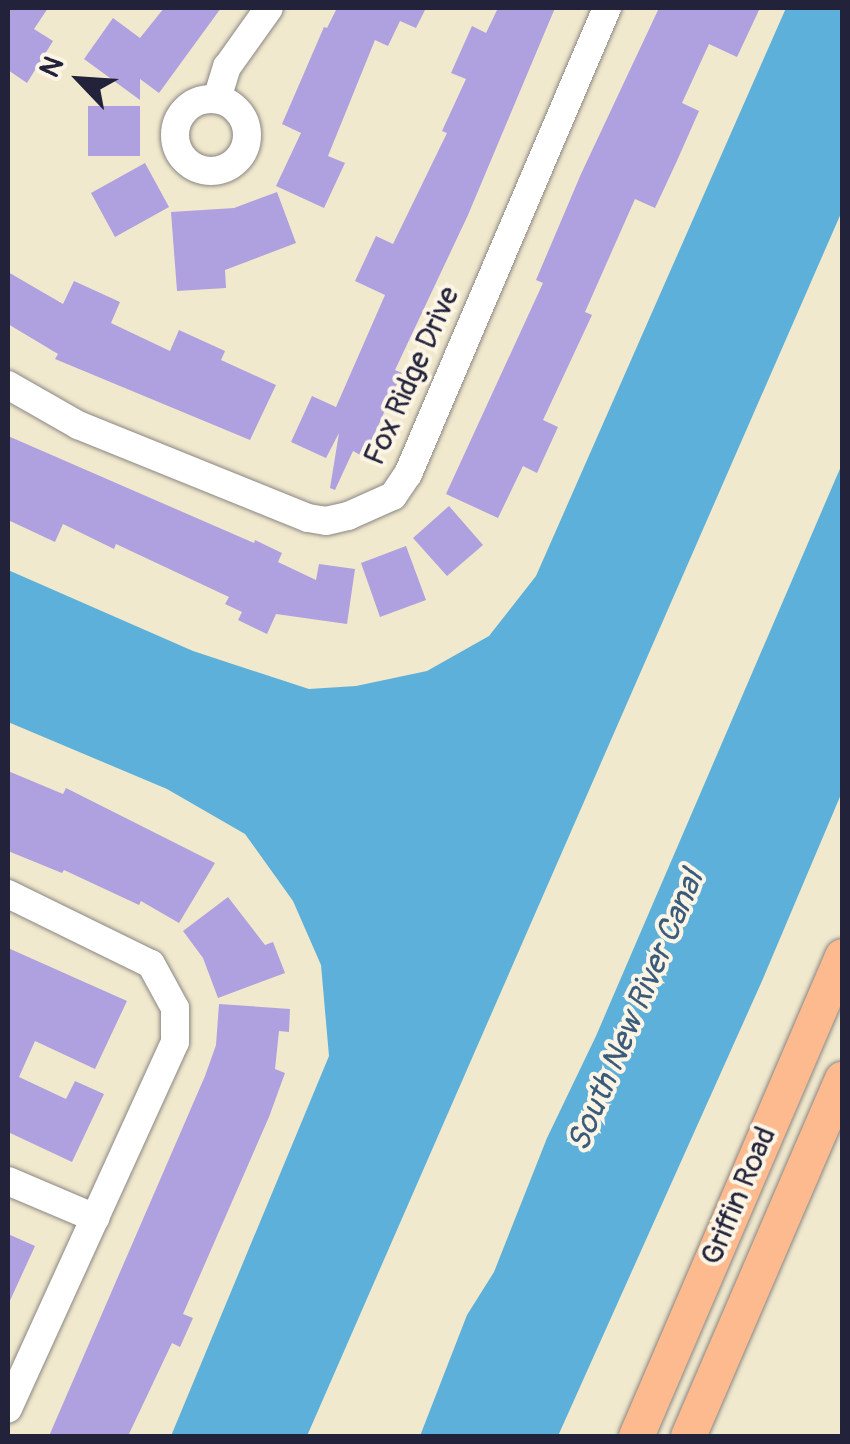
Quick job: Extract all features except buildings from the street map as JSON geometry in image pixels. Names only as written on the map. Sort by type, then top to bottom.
[{"type":"main road","name":"Griffin Road","points":[[640,1428],[842,956]]},
{"type":"main road","name":"Griffin Road","points":[[685,1436],[842,1079]]},
{"type":"main road","points":[[640,1428],[685,1436]]},
{"type":"street","points":[[217,99],[226,66],[269,8]]},
{"type":"street","name":"Fox Ridge Drive","points":[[8,386],[78,426],[308,518],[326,522],[392,496],[408,474],[608,8]]},
{"type":"street","points":[[8,894],[151,964],[175,1008],[175,1042],[8,1409]]},
{"type":"street","points":[[8,1181],[95,1218]]},
{"type":"water","points":[[786,8],[842,8],[842,211],[307,1436],[171,1436],[329,1056],[321,965],[293,901],[245,834],[167,789],[8,722],[8,570],[193,651],[309,689],[356,686],[427,671],[489,636],[536,576]]},
{"type":"water","name":"South New River Canal","points":[[842,464],[842,792],[762,981],[558,1436],[420,1436],[467,1315],[494,1272],[547,1138],[596,1036]]}]
